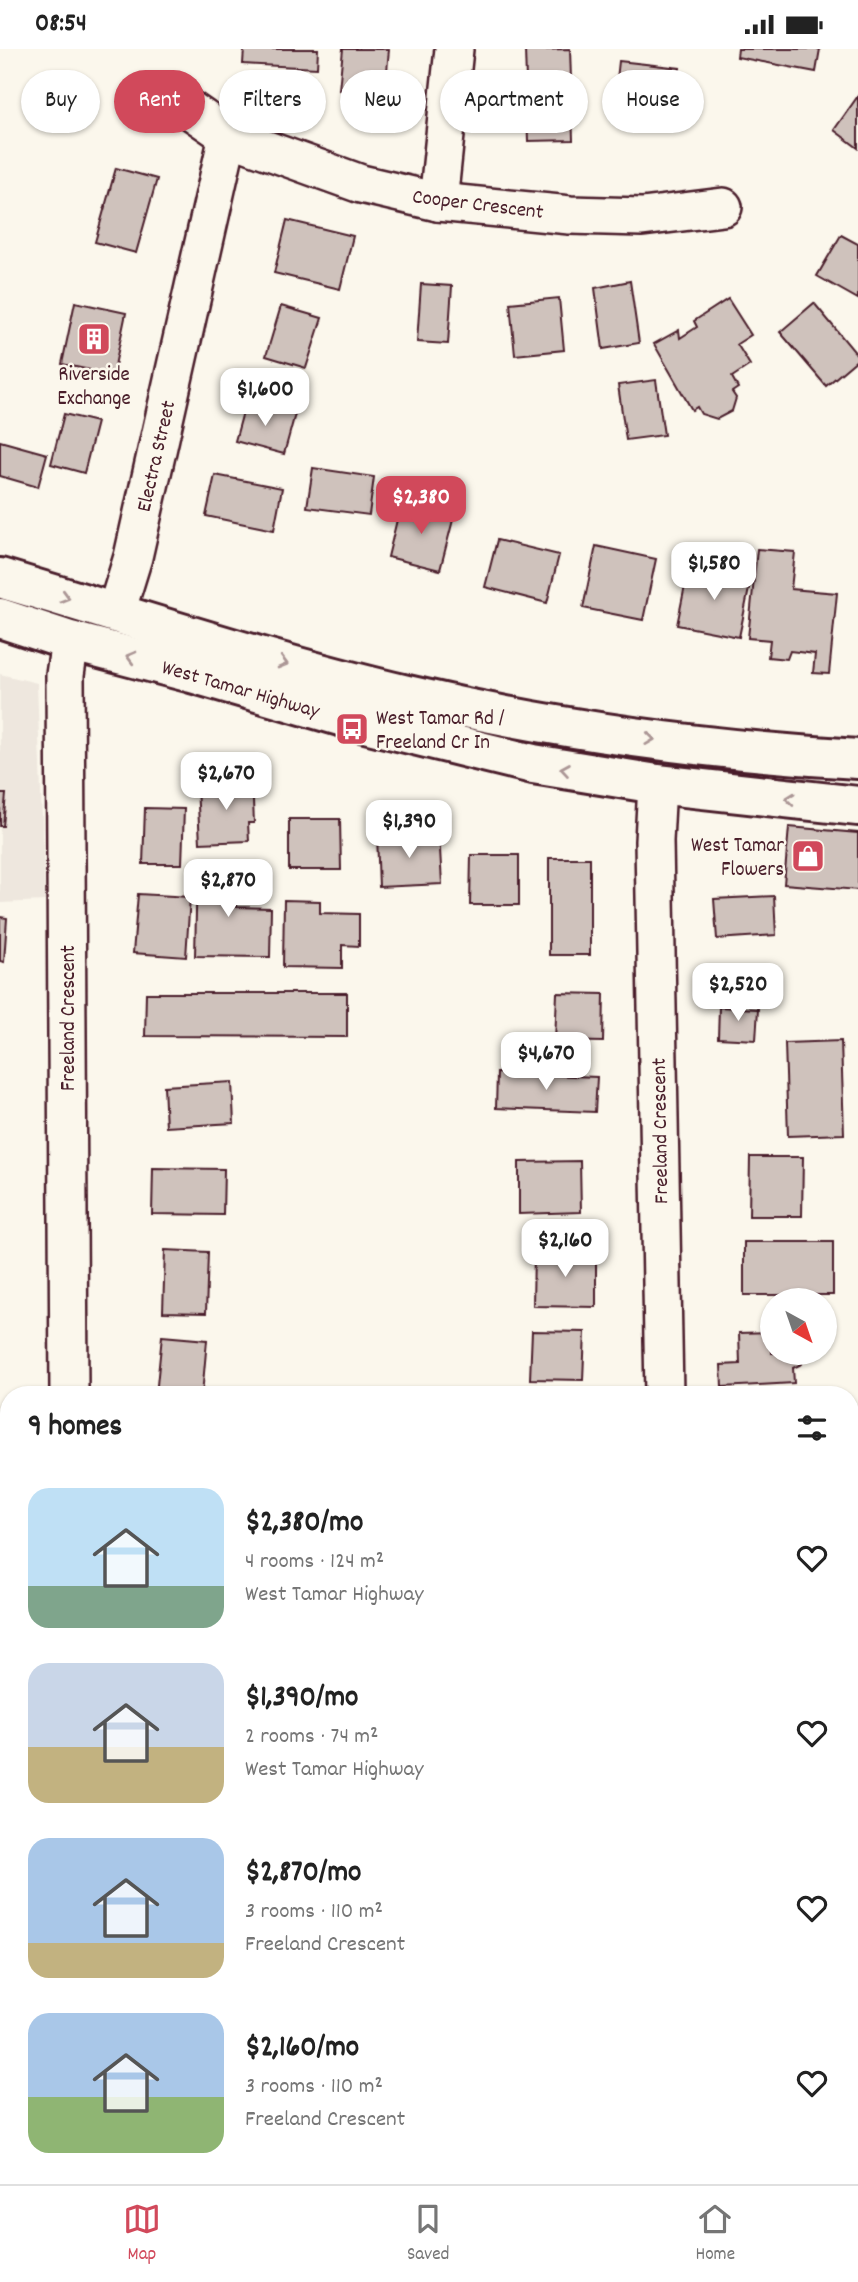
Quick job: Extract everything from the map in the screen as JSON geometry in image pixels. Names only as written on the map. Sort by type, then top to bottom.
[{"type":"highway","name":"West Tamar Highway","points":[[0,578],[286,663],[407,695],[520,719],[730,750],[858,759]]},
{"type":"highway","name":"West Tamar Highway","points":[[0,618],[70,641],[415,736],[533,764],[657,784],[858,806]]},
{"type":"street","points":[[438,202],[454,49]]},
{"type":"street","name":"Cooper Crescent","points":[[205,120],[228,136],[361,184],[438,202],[569,215],[642,218],[723,207]]},
{"type":"street","name":"Electra Street","points":[[116,612],[132,557],[228,136]]},
{"type":"street","name":"Freeland Crescent","points":[[69,1386],[65,675],[70,641]]},
{"type":"street","name":"Freeland Crescent","points":[[657,784],[653,841],[664,1386]]},
{"type":"shaded area","points":[[0,674],[37,683],[45,901],[0,903]]},
{"type":"building","points":[[244,49],[318,49],[317,68],[243,64]]},
{"type":"building","points":[[343,49],[389,49],[387,70],[341,70]]},
{"type":"building","points":[[570,49],[571,70],[526,70],[525,50]]},
{"type":"building","points":[[738,49],[820,49],[816,72],[737,57]]},
{"type":"building","points":[[619,61],[680,68],[680,70],[618,70]]},
{"type":"building","points":[[858,96],[858,148],[834,130]]},
{"type":"building","points":[[528,133],[573,133],[573,140],[528,141]]},
{"type":"building","points":[[116,168],[157,179],[136,253],[95,242]]},
{"type":"building","points":[[287,220],[353,236],[340,289],[274,273]]},
{"type":"building","points":[[841,235],[858,244],[858,299],[817,276]]},
{"type":"building","points":[[630,281],[639,343],[603,349],[595,288]]},
{"type":"building","points":[[421,284],[452,286],[448,344],[417,342]]},
{"type":"building","points":[[559,298],[564,350],[515,355],[510,303]]},
{"type":"building","points":[[728,299],[751,335],[737,344],[750,365],[732,377],[738,388],[732,392],[736,398],[732,411],[717,419],[701,414],[697,407],[692,410],[654,344],[679,330],[680,338],[697,327],[694,321]]},
{"type":"building","name":"Riverside Exchange","points":[[75,302],[126,313],[113,375],[62,364]]},
{"type":"building","points":[[814,303],[858,356],[858,359],[826,386],[780,332]]},
{"type":"building","points":[[281,306],[322,318],[306,368],[266,356]]},
{"type":"building","points":[[656,380],[664,435],[626,440],[618,385]]},
{"type":"building","points":[[246,401],[295,414],[284,454],[235,441]]},
{"type":"building","points":[[64,414],[97,422],[84,473],[51,464]]},
{"type":"building","points":[[0,441],[47,454],[38,487],[0,476]]},
{"type":"building","points":[[313,468],[374,477],[369,515],[307,507]]},
{"type":"building","points":[[215,475],[282,488],[274,530],[206,516]]},
{"type":"building","points":[[401,503],[454,516],[440,570],[388,557]]},
{"type":"building","points":[[497,540],[559,555],[547,603],[485,587]]},
{"type":"building","points":[[596,546],[656,559],[643,620],[583,608]]},
{"type":"building","points":[[757,549],[795,552],[791,589],[837,593],[829,674],[813,673],[815,654],[790,651],[787,659],[768,657],[770,640],[748,638]]},
{"type":"building","points":[[689,566],[751,579],[739,637],[677,625]]},
{"type":"building","points":[[252,779],[254,823],[248,823],[249,841],[200,843],[197,787],[228,786],[227,781]]},
{"type":"building","points":[[0,794],[6,794],[3,826],[0,826]]},
{"type":"building","points":[[145,808],[184,809],[182,864],[143,864]]},
{"type":"building","points":[[289,819],[340,819],[341,870],[289,870]]},
{"type":"building","points":[[789,827],[858,833],[858,890],[784,884]]},
{"type":"building","points":[[439,832],[442,884],[379,887],[377,835]]},
{"type":"building","points":[[471,855],[519,855],[519,905],[470,905]]},
{"type":"building","points":[[549,858],[590,858],[590,955],[549,955]]},
{"type":"building","points":[[197,867],[237,868],[236,907],[271,908],[270,957],[195,956]]},
{"type":"building","points":[[138,894],[190,897],[186,957],[133,953]]},
{"type":"building","points":[[774,896],[776,935],[717,939],[714,899]]},
{"type":"building","points":[[284,900],[320,901],[320,913],[359,914],[359,946],[342,945],[342,968],[283,967]]},
{"type":"building","points":[[0,917],[7,918],[4,962],[0,961]]},
{"type":"building","points":[[146,993],[347,993],[347,1037],[145,1036]]},
{"type":"building","points":[[557,993],[604,994],[603,1042],[555,1041]]},
{"type":"building","points":[[719,1007],[758,1009],[756,1040],[718,1038]]},
{"type":"building","points":[[841,1041],[844,1134],[788,1136],[785,1043]]},
{"type":"building","points":[[497,1073],[597,1077],[595,1112],[496,1108]]},
{"type":"building","points":[[232,1082],[234,1123],[166,1127],[164,1086]]},
{"type":"building","points":[[750,1157],[803,1157],[802,1216],[749,1216]]},
{"type":"building","points":[[580,1161],[581,1212],[519,1214],[519,1162]]},
{"type":"building","points":[[153,1168],[224,1169],[223,1215],[152,1214]]},
{"type":"building","points":[[744,1242],[833,1242],[833,1288],[760,1288],[760,1295],[744,1295]]},
{"type":"building","points":[[165,1250],[208,1252],[206,1313],[163,1312]]},
{"type":"building","points":[[534,1252],[596,1252],[596,1307],[533,1306]]},
{"type":"building","points":[[532,1331],[585,1332],[583,1380],[530,1379]]},
{"type":"building","points":[[760,1332],[760,1365],[800,1365],[793,1368],[794,1383],[722,1386],[721,1365],[740,1364],[739,1333]]},
{"type":"building","points":[[162,1336],[207,1340],[203,1386],[157,1386]]},
{"type":"place","name":"Riverside Exchange","points":[[94,339]]},
{"type":"place","name":"West Tamar Rd / Freeland Cr In","points":[[352,729]]},
{"type":"place","name":"West Tamar Flowers","points":[[808,856]]}]
